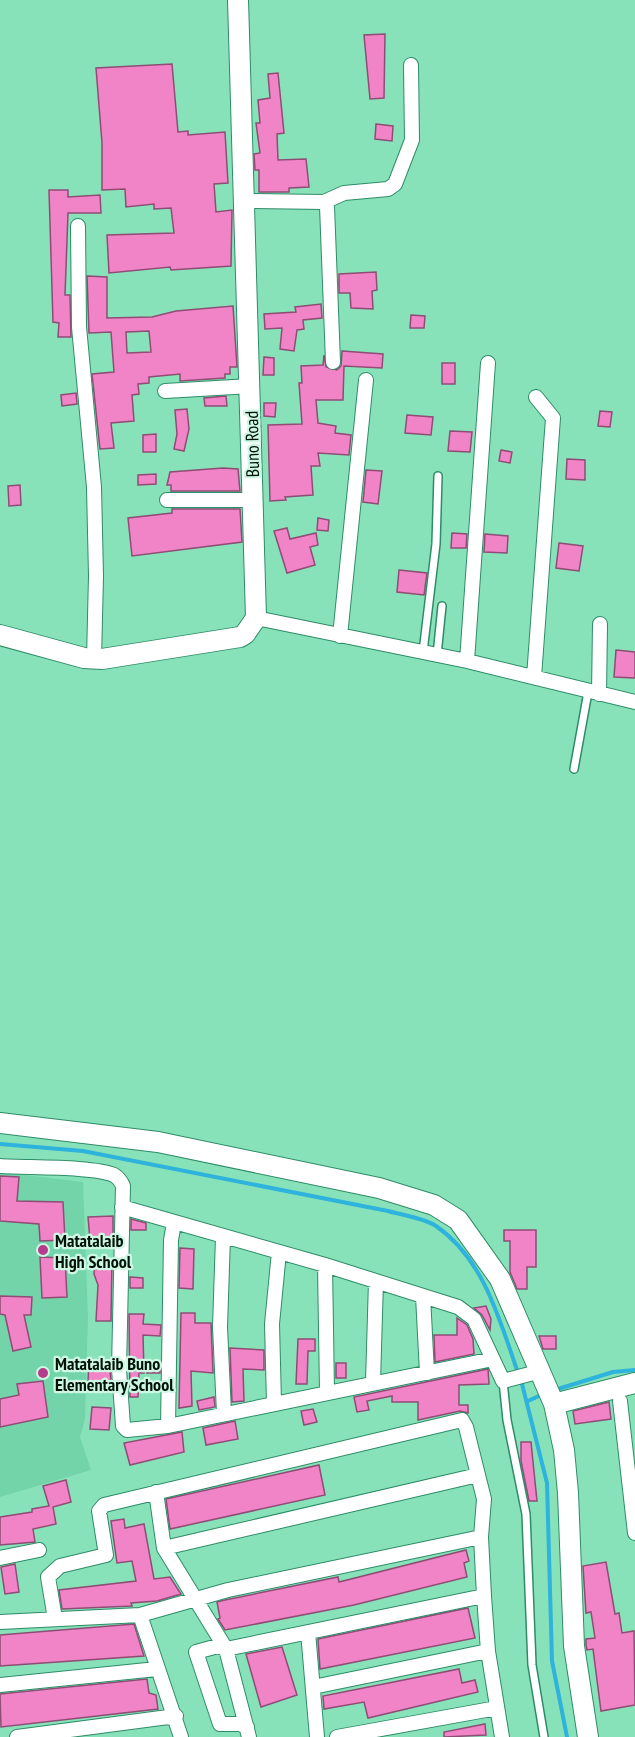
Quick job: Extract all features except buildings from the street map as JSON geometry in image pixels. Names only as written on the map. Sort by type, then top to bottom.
[{"type":"street","name":"Buno Road","points":[[238,0],[246,201],[256,618]]},
{"type":"street","points":[[246,201],[324,202],[344,193],[388,189],[395,184],[412,140],[411,65]]},
{"type":"street","points":[[324,202],[329,213],[333,362]]},
{"type":"street","points":[[78,226],[79,327],[94,498],[96,576],[94,659]]},
{"type":"street","points":[[467,662],[488,363]]},
{"type":"street","points":[[340,636],[366,380]]},
{"type":"street","points":[[165,391],[251,386]]},
{"type":"street","points":[[534,678],[553,418],[536,397]]},
{"type":"street","points":[[166,500],[254,500]]},
{"type":"street","points":[[0,634],[94,659],[240,637],[245,634],[256,618],[467,662],[635,702]]},
{"type":"street","points":[[594,693],[600,624]]},
{"type":"street","points":[[0,1123],[158,1142],[379,1188],[434,1205],[458,1220],[494,1271],[536,1373],[554,1404],[564,1450],[568,1493],[574,1646],[588,1737]]},
{"type":"street","points":[[0,1166],[113,1175],[121,1179],[123,1186],[119,1369],[123,1426],[127,1430],[168,1426],[493,1359]]},
{"type":"street","points":[[122,1207],[325,1265],[467,1312],[474,1319],[505,1381],[536,1373]]},
{"type":"street","points":[[168,1426],[171,1240],[174,1223]]},
{"type":"street","points":[[223,1237],[220,1327],[224,1413]]},
{"type":"street","points":[[274,1403],[272,1324],[279,1252]]},
{"type":"street","points":[[325,1265],[327,1392]]},
{"type":"street","points":[[373,1382],[376,1281]]},
{"type":"street","points":[[423,1296],[427,1372]]},
{"type":"street","points":[[554,1404],[635,1383]]},
{"type":"street","points":[[620,1401],[629,1433],[635,1533]]},
{"type":"street","points":[[55,1619],[50,1574],[60,1566],[106,1554],[99,1510],[101,1508],[156,1492],[462,1420],[466,1427],[484,1499],[481,1537],[488,1651],[502,1737]]},
{"type":"street","points":[[164,1548],[478,1475]]},
{"type":"street","points":[[156,1492],[164,1548],[226,1649],[248,1732]]},
{"type":"street","points":[[0,1622],[140,1615],[228,1590],[481,1537]]},
{"type":"street","points":[[0,1558],[39,1550]]},
{"type":"street","points":[[248,1732],[240,1724],[220,1724],[196,1652],[218,1646],[226,1649],[484,1596]]},
{"type":"street","points":[[140,1615],[176,1716],[181,1737]]},
{"type":"street","points":[[308,1632],[317,1737]]},
{"type":"street","points":[[313,1687],[488,1651]]},
{"type":"street","points":[[0,1685],[157,1668]]},
{"type":"street","points":[[337,1737],[497,1708]]},
{"type":"street","points":[[17,1737],[176,1716]]},
{"type":"lane","points":[[430,654],[438,476]]},
{"type":"lane","points":[[430,654],[442,606]]},
{"type":"lane","points":[[574,768],[594,693]]},
{"type":"lane","points":[[505,1381],[507,1420],[526,1514],[532,1665],[544,1737]]},
{"type":"shaded area","points":[[0,1172],[83,1182],[88,1317],[85,1419],[80,1437],[91,1470],[0,1497]]},
{"type":"waterway","points":[[0,1144],[83,1151],[388,1211],[431,1223],[453,1240],[478,1273],[497,1312],[518,1373]]},
{"type":"waterway","points":[[558,1389],[613,1372],[635,1370]]},
{"type":"waterway","points":[[521,1380],[547,1483],[552,1661],[567,1737]]},
{"type":"waterway","points":[[528,1401],[543,1394]]},
{"type":"place","name":"Matatalaib High School","points":[[43,1250]]},
{"type":"place","name":"Matatalaib Buno Elementary School","points":[[43,1373]]}]
